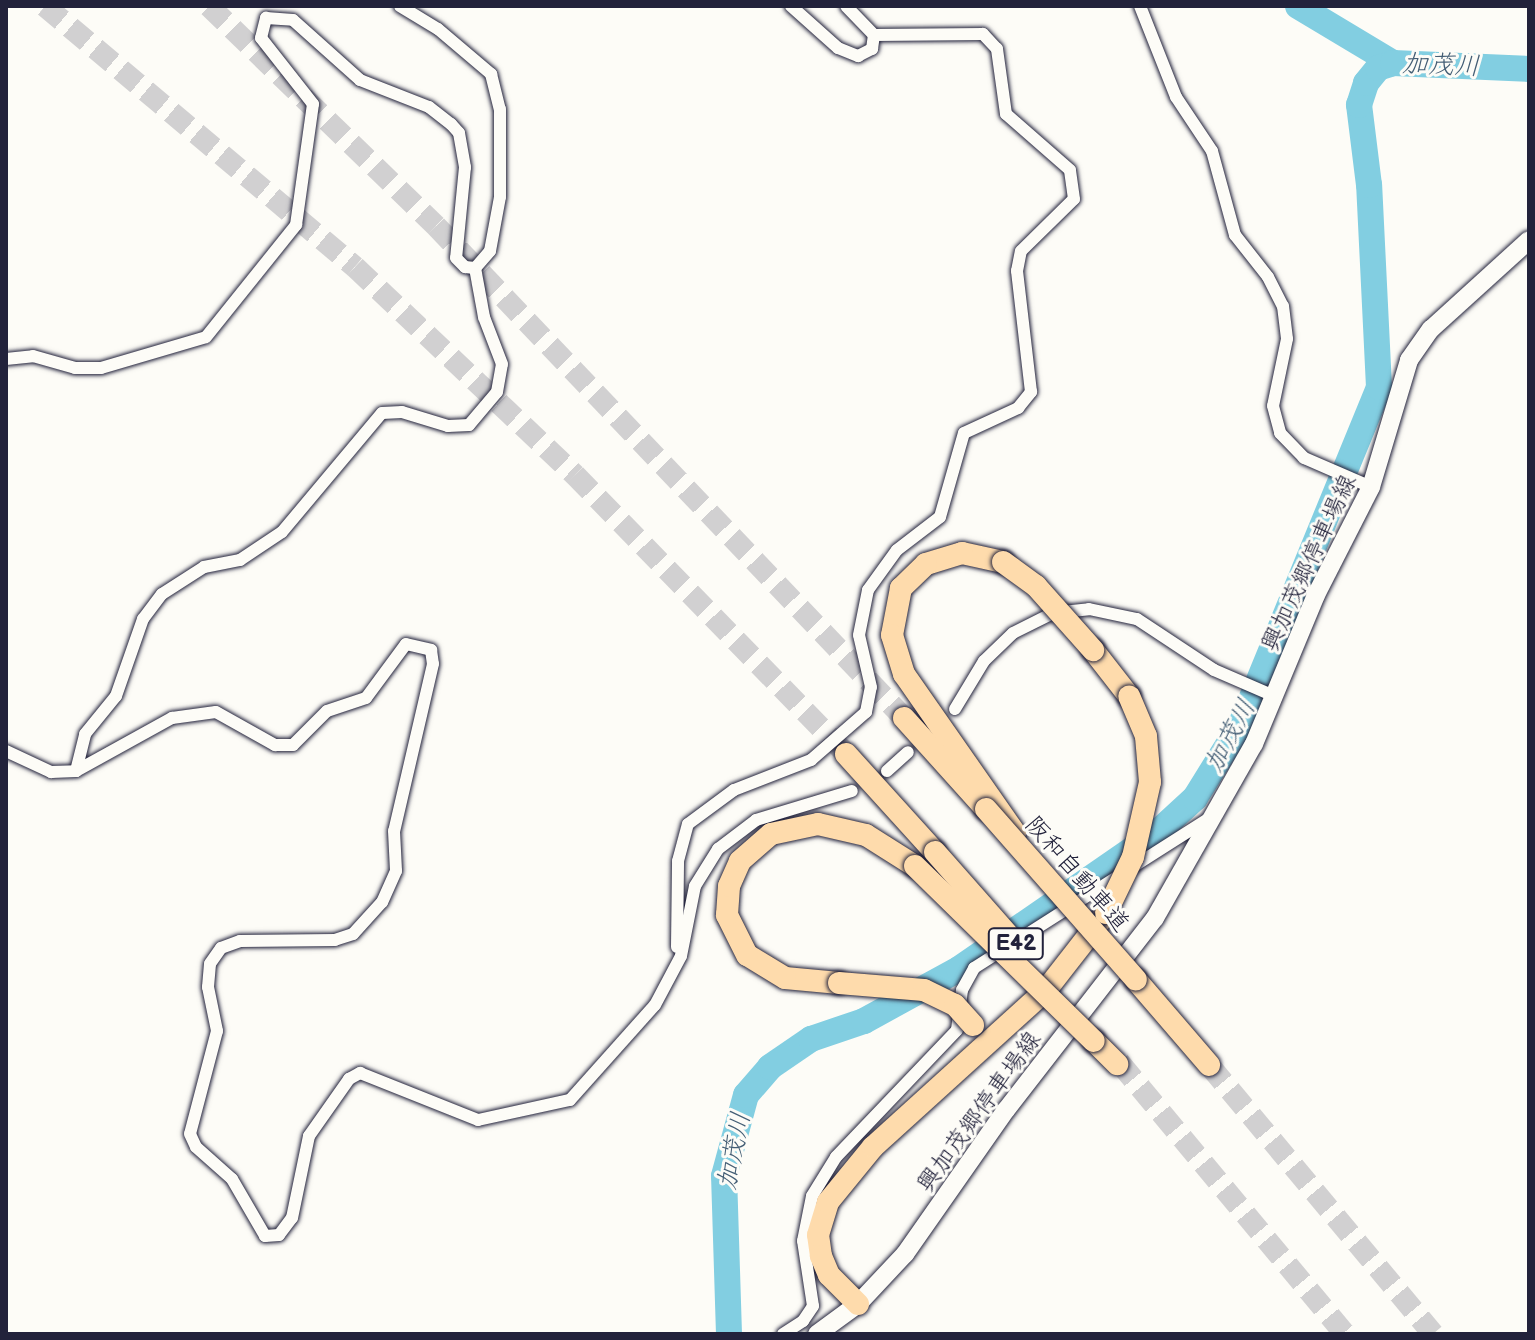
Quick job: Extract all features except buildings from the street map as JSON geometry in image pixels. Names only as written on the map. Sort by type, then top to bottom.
[{"type":"highway","points":[[858,1304],[829,1275],[821,1256],[823,1213],[873,1147],[983,1050],[1058,977],[1106,913],[1133,857],[1150,782],[1146,736],[1129,696],[1093,650],[1036,586],[1003,562],[962,553],[926,564],[901,588],[891,622],[894,649],[904,674],[991,806]]},
{"type":"highway","name":"阪和自動車道","points":[[904,718],[991,806],[1035,865],[1209,1065]]},
{"type":"highway","name":"E42","points":[[846,754],[1118,1063]]},
{"type":"highway","points":[[983,1050],[973,1025],[955,1005],[924,990],[785,978],[747,955],[727,915],[729,886],[740,861],[771,834],[818,824],[866,835],[915,866],[1096,1039]]},
{"type":"main road","name":"興加茂郷停車場線","points":[[817,1334],[858,1304],[920,1234],[1006,1110],[1138,943],[1213,816],[1272,696],[1316,595],[1371,487],[1398,389],[1415,351],[1431,329],[1529,240]]},
{"type":"street","points":[[400,6],[438,29],[491,74],[500,109],[500,197],[490,251],[475,268]]},
{"type":"street","points":[[791,6],[838,48],[858,56],[872,49],[874,35]]},
{"type":"street","points":[[677,966],[676,884],[688,824],[734,790],[811,760],[866,712],[872,694],[859,635],[865,599],[886,562],[940,517],[964,433],[1018,408],[1031,392],[1019,299],[1021,251],[1074,199],[1070,170],[1006,114],[997,49],[983,34],[874,35],[846,6]]},
{"type":"street","points":[[1140,6],[1176,97],[1212,151],[1235,235],[1268,277],[1283,306],[1286,350],[1273,406],[1280,433],[1304,458],[1371,487]]},
{"type":"street","points":[[6,359],[33,356],[75,368],[101,368],[206,337],[296,225],[313,104],[261,38],[266,18],[293,20],[360,80],[429,107],[459,133],[465,167],[456,258],[465,267],[475,268]]},
{"type":"street","points":[[76,771],[85,734],[116,696],[143,619],[162,594],[204,567],[240,560],[282,532],[382,413],[402,412],[448,426],[469,425],[497,392],[502,364],[484,317],[475,268]]},
{"type":"street","points":[[955,709],[1002,641],[1038,619],[1072,610],[1106,610],[1137,619],[1235,681],[1272,696]]},
{"type":"street","points":[[6,751],[51,772],[76,771],[172,718],[216,712],[275,745],[293,745],[327,711],[366,698],[406,644],[418,643],[431,650],[433,664],[395,822],[396,871],[382,902],[344,937],[240,941],[221,948],[210,964],[208,987],[217,1031],[190,1134],[196,1147],[232,1179],[265,1236],[279,1235],[292,1218],[303,1150],[349,1079],[372,1075],[478,1120],[570,1100],[617,1054],[655,1005],[677,966],[695,886],[729,838],[778,811],[852,791]]},
{"type":"street","points":[[887,771],[908,752]]},
{"type":"street","points":[[783,1334],[803,1321],[813,1306],[803,1241],[812,1196],[836,1157],[957,1030],[962,990],[974,968],[1213,816]]},
{"type":"waterway","points":[[1298,6],[1393,63]]},
{"type":"waterway","name":"加茂川","points":[[729,1334],[724,1176],[746,1095],[770,1067],[811,1039],[864,1021],[959,969],[1159,831],[1195,798],[1241,724],[1379,387],[1369,185],[1359,105],[1366,83],[1378,68],[1393,63],[1529,69]]},
{"type":"tunnel","points":[[45,6],[355,267],[575,475],[846,754]]},
{"type":"tunnel","points":[[209,6],[436,226],[904,718]]},
{"type":"tunnel","points":[[1119,1062],[1345,1334]]},
{"type":"tunnel","points":[[1209,1065],[1433,1334]]}]
